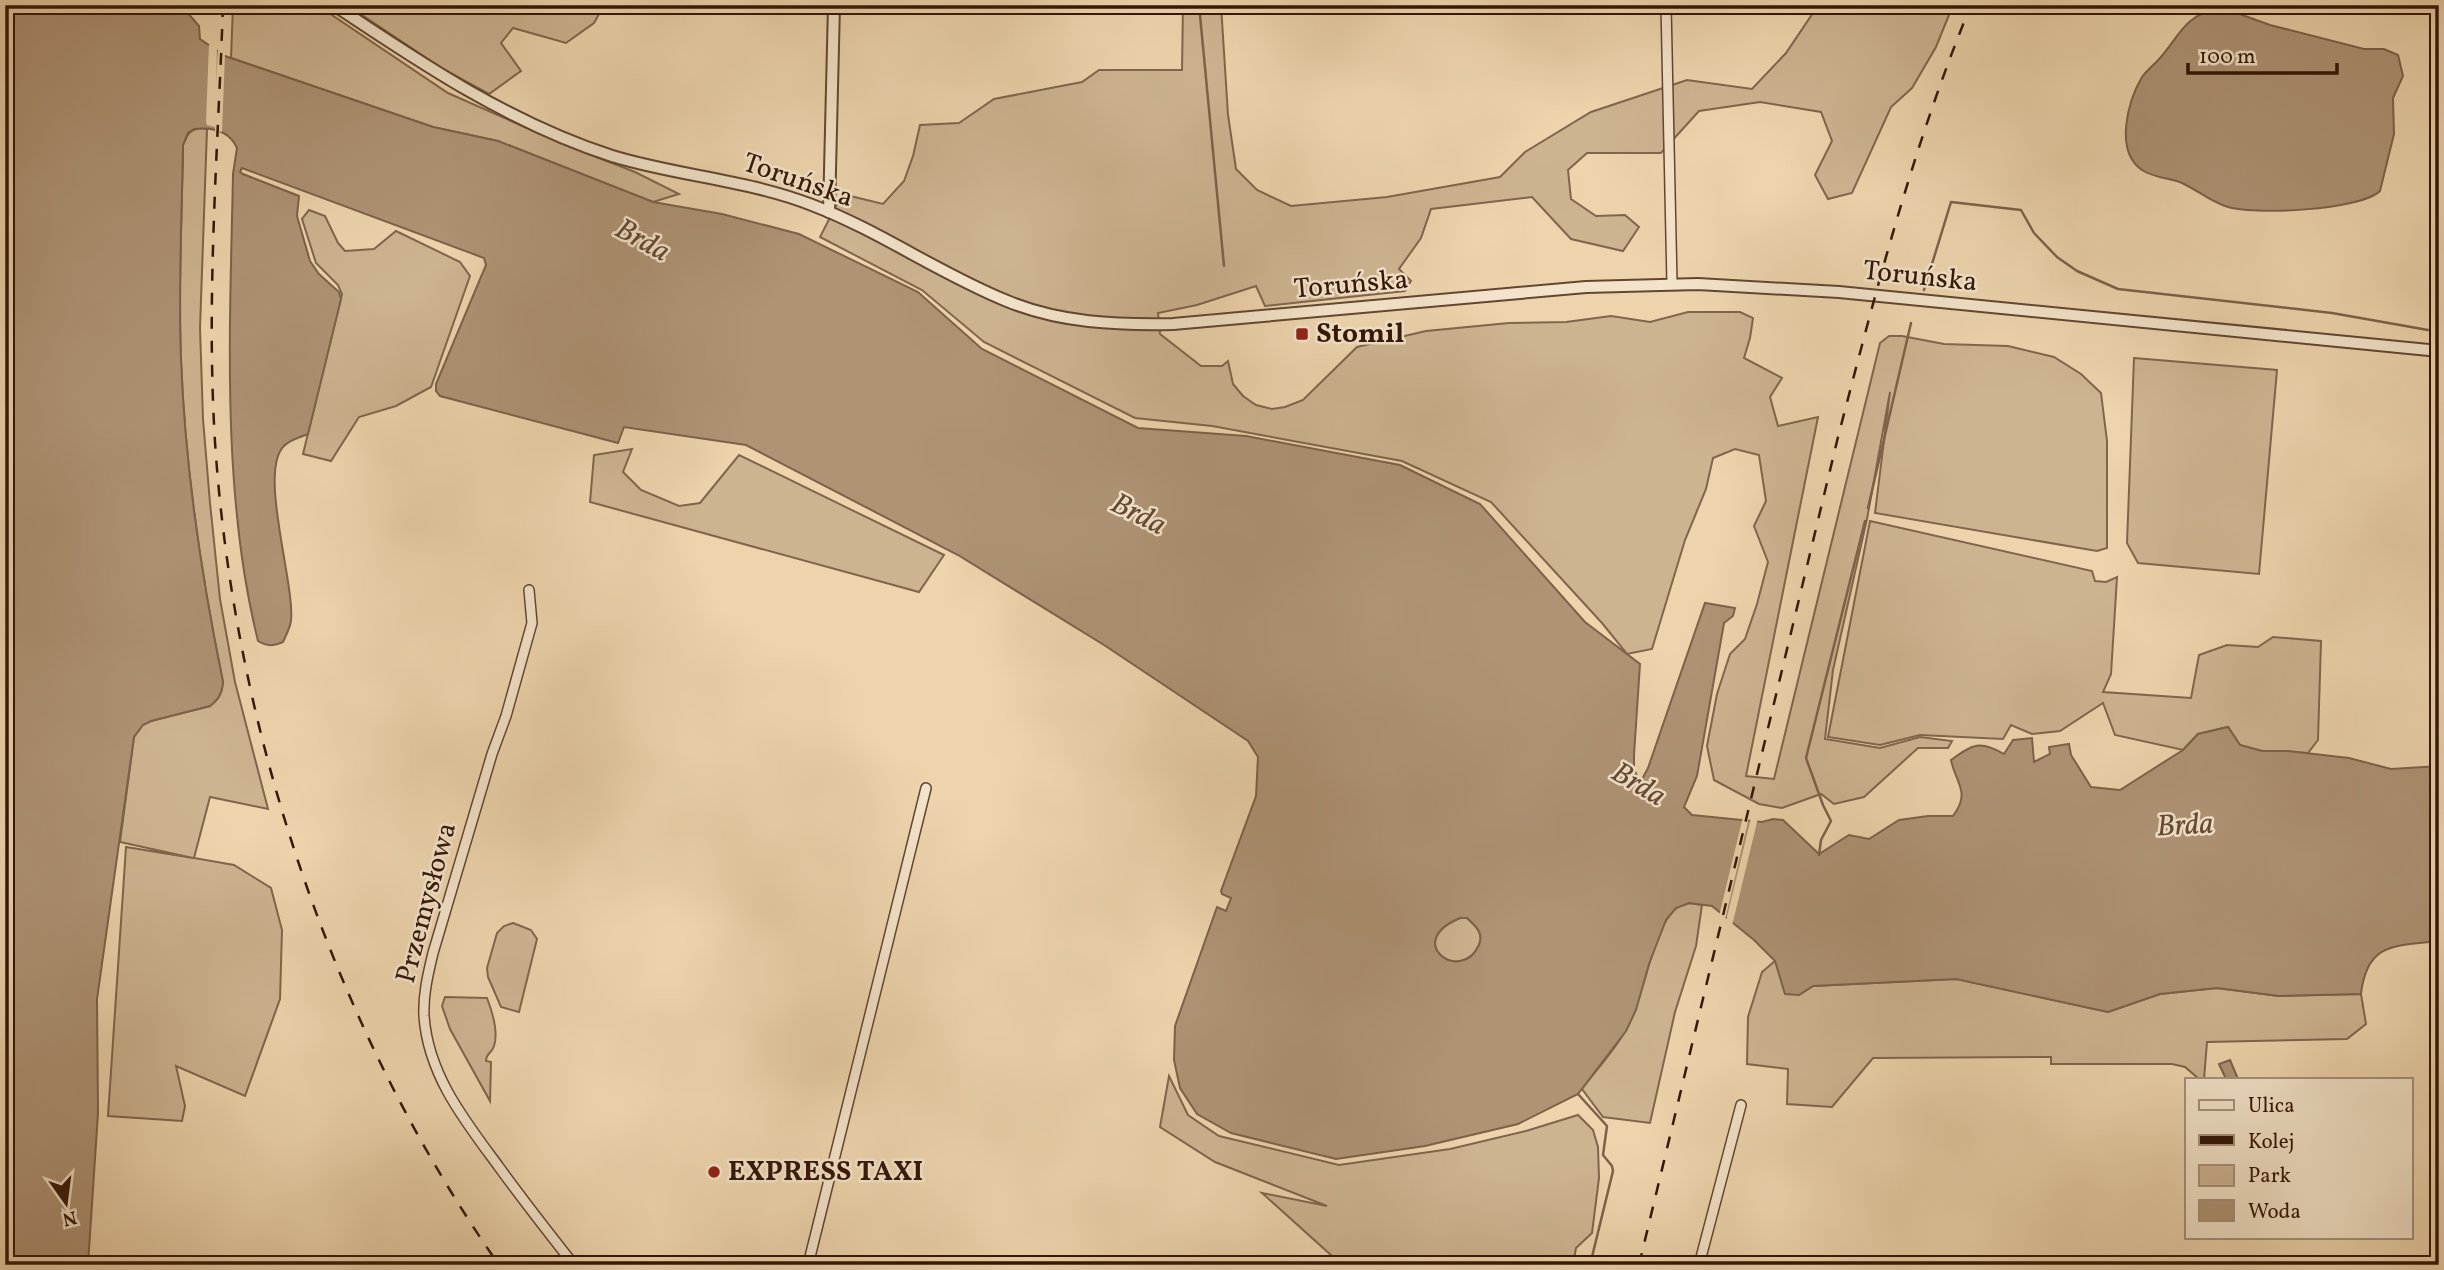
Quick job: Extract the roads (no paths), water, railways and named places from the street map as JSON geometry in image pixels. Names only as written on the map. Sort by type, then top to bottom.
[{"type":"street","name":"Toruńska","points":[[334,5],[475,96],[561,137],[616,157],[800,200],[1007,301],[1063,318],[1098,323],[1173,324],[1586,287],[1672,284],[1800,289],[2439,351]]},
{"type":"street","points":[[829,212],[834,5]]},
{"type":"street","points":[[1666,5],[1672,284]]},
{"type":"street","name":"Przemysłowa","points":[[529,590],[532,623],[433,953],[426,984],[424,1017],[433,1060],[448,1094],[478,1139],[573,1265]]},
{"type":"street","points":[[807,1265],[926,788]]},
{"type":"street","points":[[1699,1265],[1741,1105]]},
{"type":"water","name":"Brda","points":[[5,5],[186,5],[186,11],[199,26],[200,39],[225,56],[433,127],[498,141],[653,202],[722,214],[799,234],[918,292],[982,349],[1138,428],[1246,436],[1400,465],[1480,504],[1585,622],[1640,664],[1634,769],[1640,783],[1648,768],[1705,603],[1735,608],[1733,616],[1724,623],[1697,776],[1684,807],[1692,815],[1762,822],[1783,820],[1819,854],[1849,835],[1869,839],[1899,820],[1953,816],[1962,794],[1951,760],[1965,750],[1977,746],[1989,747],[2004,754],[2013,740],[2032,738],[2034,762],[2050,754],[2049,747],[2069,744],[2071,755],[2091,787],[2120,790],[2183,750],[2198,734],[2228,727],[2240,745],[2262,751],[2349,758],[2391,769],[2439,766],[2439,941],[2397,946],[2377,956],[2364,977],[2361,994],[2279,996],[2217,988],[2160,994],[2108,1012],[1956,979],[1813,986],[1799,995],[1785,994],[1775,961],[1754,940],[1712,906],[1689,903],[1676,908],[1666,920],[1649,964],[1636,1010],[1626,1031],[1578,1094],[1518,1124],[1425,1146],[1336,1159],[1231,1133],[1197,1114],[1180,1088],[1174,1060],[1175,1026],[1217,907],[1226,911],[1231,898],[1221,891],[1256,796],[1258,757],[1248,741],[1104,645],[958,555],[746,445],[624,427],[618,443],[440,396],[436,391],[436,384],[486,265],[484,258],[242,168],[240,172],[243,174],[299,196],[297,216],[310,261],[319,274],[339,292],[341,299],[308,434],[286,444],[277,459],[276,502],[291,604],[290,624],[283,642],[270,645],[258,641],[246,585],[238,527],[230,409],[233,174],[237,148],[229,137],[219,131],[194,129],[188,133],[183,145],[180,306],[183,400],[195,521],[223,686],[218,698],[210,706],[151,721],[143,725],[134,737],[97,999],[98,1113],[88,1265],[5,1265]],"holes":[[[1460,918],[1467,918],[1480,933],[1479,945],[1471,956],[1460,961],[1441,956],[1436,948],[1436,938],[1443,928]]]},
{"type":"water","points":[[2214,11],[2234,12],[2270,25],[2364,49],[2384,49],[2398,55],[2403,76],[2393,98],[2394,134],[2380,191],[2369,198],[2330,207],[2281,211],[2239,209],[2219,204],[2182,183],[2147,173],[2133,162],[2128,151],[2126,125],[2132,99],[2142,77],[2183,28],[2197,17]]},
{"type":"water","points":[[2230,1060],[2238,1078],[2226,1078],[2219,1064]]},
{"type":"waterway","points":[[1199,5],[1224,266]]},
{"type":"waterway","points":[[1924,290],[1951,202],[2021,210],[2034,233],[2057,257],[2077,271],[2118,289],[2332,313],[2428,330]]},
{"type":"waterway","points":[[1868,508],[1911,323]]},
{"type":"waterway","points":[[1819,855],[1821,840],[1831,821],[1806,758],[1865,521]]},
{"type":"waterway","points":[[1578,1094],[1607,1126],[1603,1155],[1613,1171],[1590,1265]]},
{"type":"railway","points":[[223,5],[214,224],[213,388],[215,442],[226,550],[244,659],[269,766],[302,873],[341,976],[387,1077],[440,1173],[499,1265]]},
{"type":"railway","points":[[1639,1265],[1852,382],[1913,165],[1971,5]]},
{"type":"place","name":"Stomil","points":[[1302,334]]},
{"type":"place","name":"EXPRESS TAXI","points":[[714,1172]]}]
